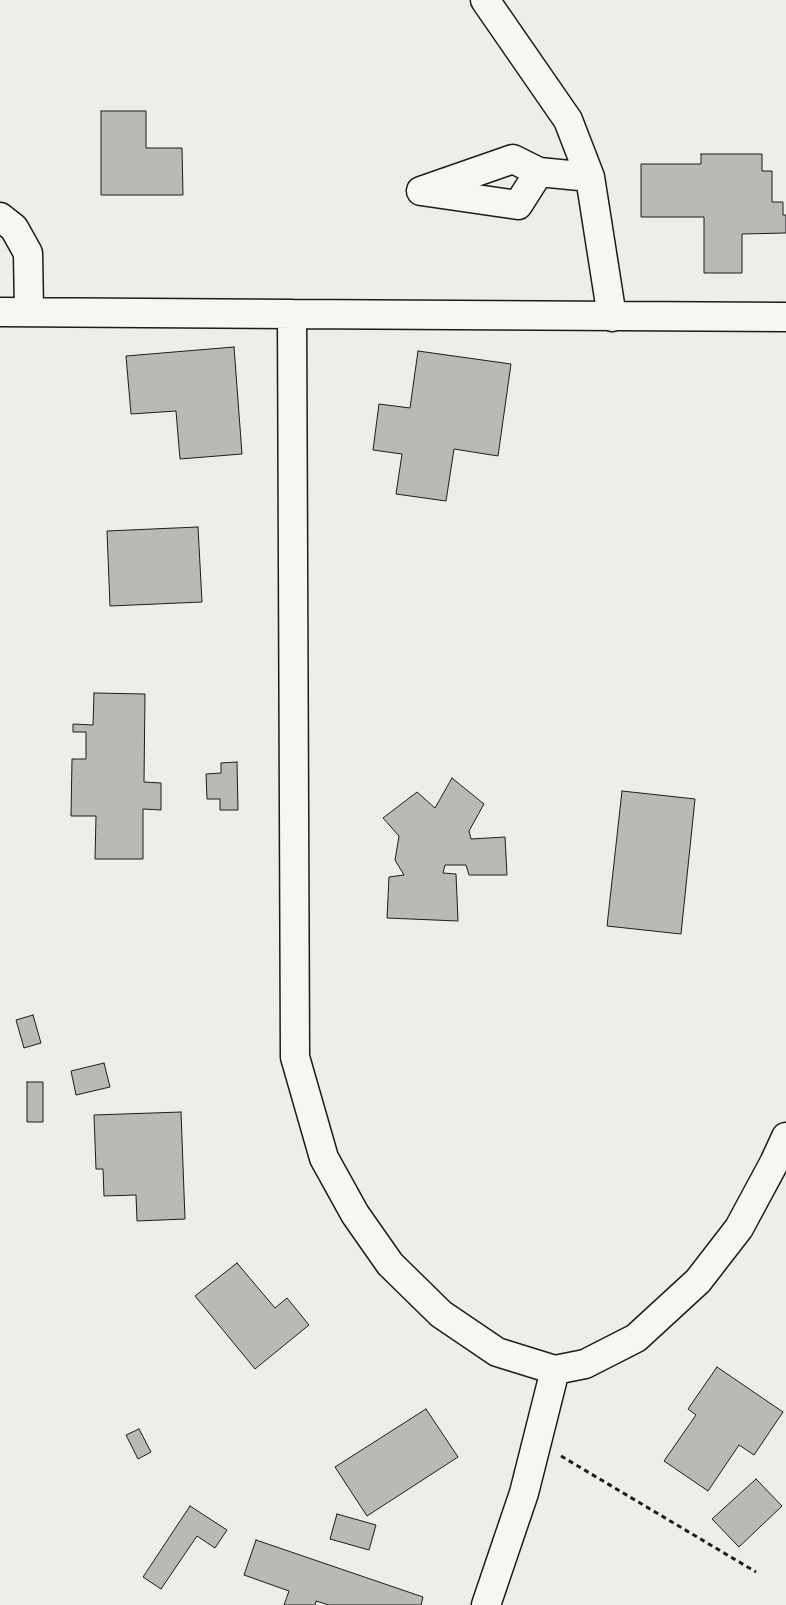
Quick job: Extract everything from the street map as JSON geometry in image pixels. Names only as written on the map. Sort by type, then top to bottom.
[{"type":"street","points":[[485,0],[568,120],[590,177],[612,317]]},
{"type":"street","points":[[539,172],[590,177]]},
{"type":"street","points":[[0,217],[14,228],[28,253],[29,311]]},
{"type":"street","points":[[0,312],[786,317]]},
{"type":"street","points":[[292,314],[295,1056],[324,1158],[355,1214],[390,1264],[441,1314],[497,1352],[555,1370],[585,1364],[636,1338],[698,1281],[739,1228],[786,1137]]},
{"type":"street","points":[[486,1605],[524,1493],[555,1370]]},
{"type":"path","points":[[537,1441],[756,1572]]},
{"type":"building","points":[[101,111],[146,111],[146,148],[182,148],[183,195],[101,195]]},
{"type":"building","points":[[701,154],[762,154],[762,171],[772,171],[772,202],[783,202],[783,215],[786,215],[786,233],[742,234],[742,273],[704,273],[704,217],[641,217],[641,164],[701,164]]},
{"type":"building","points":[[234,347],[242,454],[180,459],[176,411],[131,414],[126,356]]},
{"type":"building","points":[[418,351],[511,364],[498,456],[454,449],[446,501],[396,494],[402,454],[373,450],[379,404],[410,408]]},
{"type":"building","points":[[198,527],[202,602],[110,606],[107,531]]},
{"type":"building","points":[[94,693],[145,694],[144,782],[161,783],[161,810],[143,809],[143,859],[95,859],[96,816],[71,816],[72,759],[86,759],[86,732],[73,732],[73,724],[93,725]]},
{"type":"building","points":[[237,762],[238,810],[220,810],[220,799],[207,799],[206,774],[221,773],[221,763]]},
{"type":"building","points":[[452,778],[484,804],[469,831],[471,839],[505,837],[507,875],[469,875],[466,865],[445,865],[443,873],[456,874],[458,921],[387,918],[389,877],[404,875],[395,860],[399,836],[383,818],[417,792],[435,808]]},
{"type":"building","points":[[622,791],[695,799],[681,934],[607,926]]},
{"type":"building","points":[[33,1015],[41,1043],[24,1048],[16,1020]]},
{"type":"building","points":[[104,1063],[110,1087],[76,1095],[71,1071]]},
{"type":"building","points":[[27,1082],[43,1082],[43,1122],[27,1122]]},
{"type":"building","points":[[181,1112],[185,1219],[137,1221],[136,1195],[104,1196],[103,1169],[96,1169],[94,1115]]},
{"type":"building","points":[[237,1263],[275,1308],[287,1298],[309,1325],[255,1369],[195,1296]]},
{"type":"building","points":[[717,1367],[783,1412],[754,1455],[739,1445],[708,1491],[664,1461],[696,1415],[688,1409]]},
{"type":"building","points":[[426,1409],[458,1457],[367,1516],[335,1467]]},
{"type":"building","points":[[139,1429],[151,1452],[138,1459],[126,1435]]},
{"type":"building","points":[[756,1479],[782,1506],[739,1547],[712,1519]]},
{"type":"building","points":[[190,1506],[227,1530],[215,1548],[197,1536],[161,1589],[143,1577]]},
{"type":"building","points":[[337,1514],[376,1525],[369,1550],[330,1539]]},
{"type":"building","points":[[256,1540],[423,1597],[421,1605],[329,1605],[316,1601],[315,1605],[284,1605],[289,1591],[244,1575]]}]
